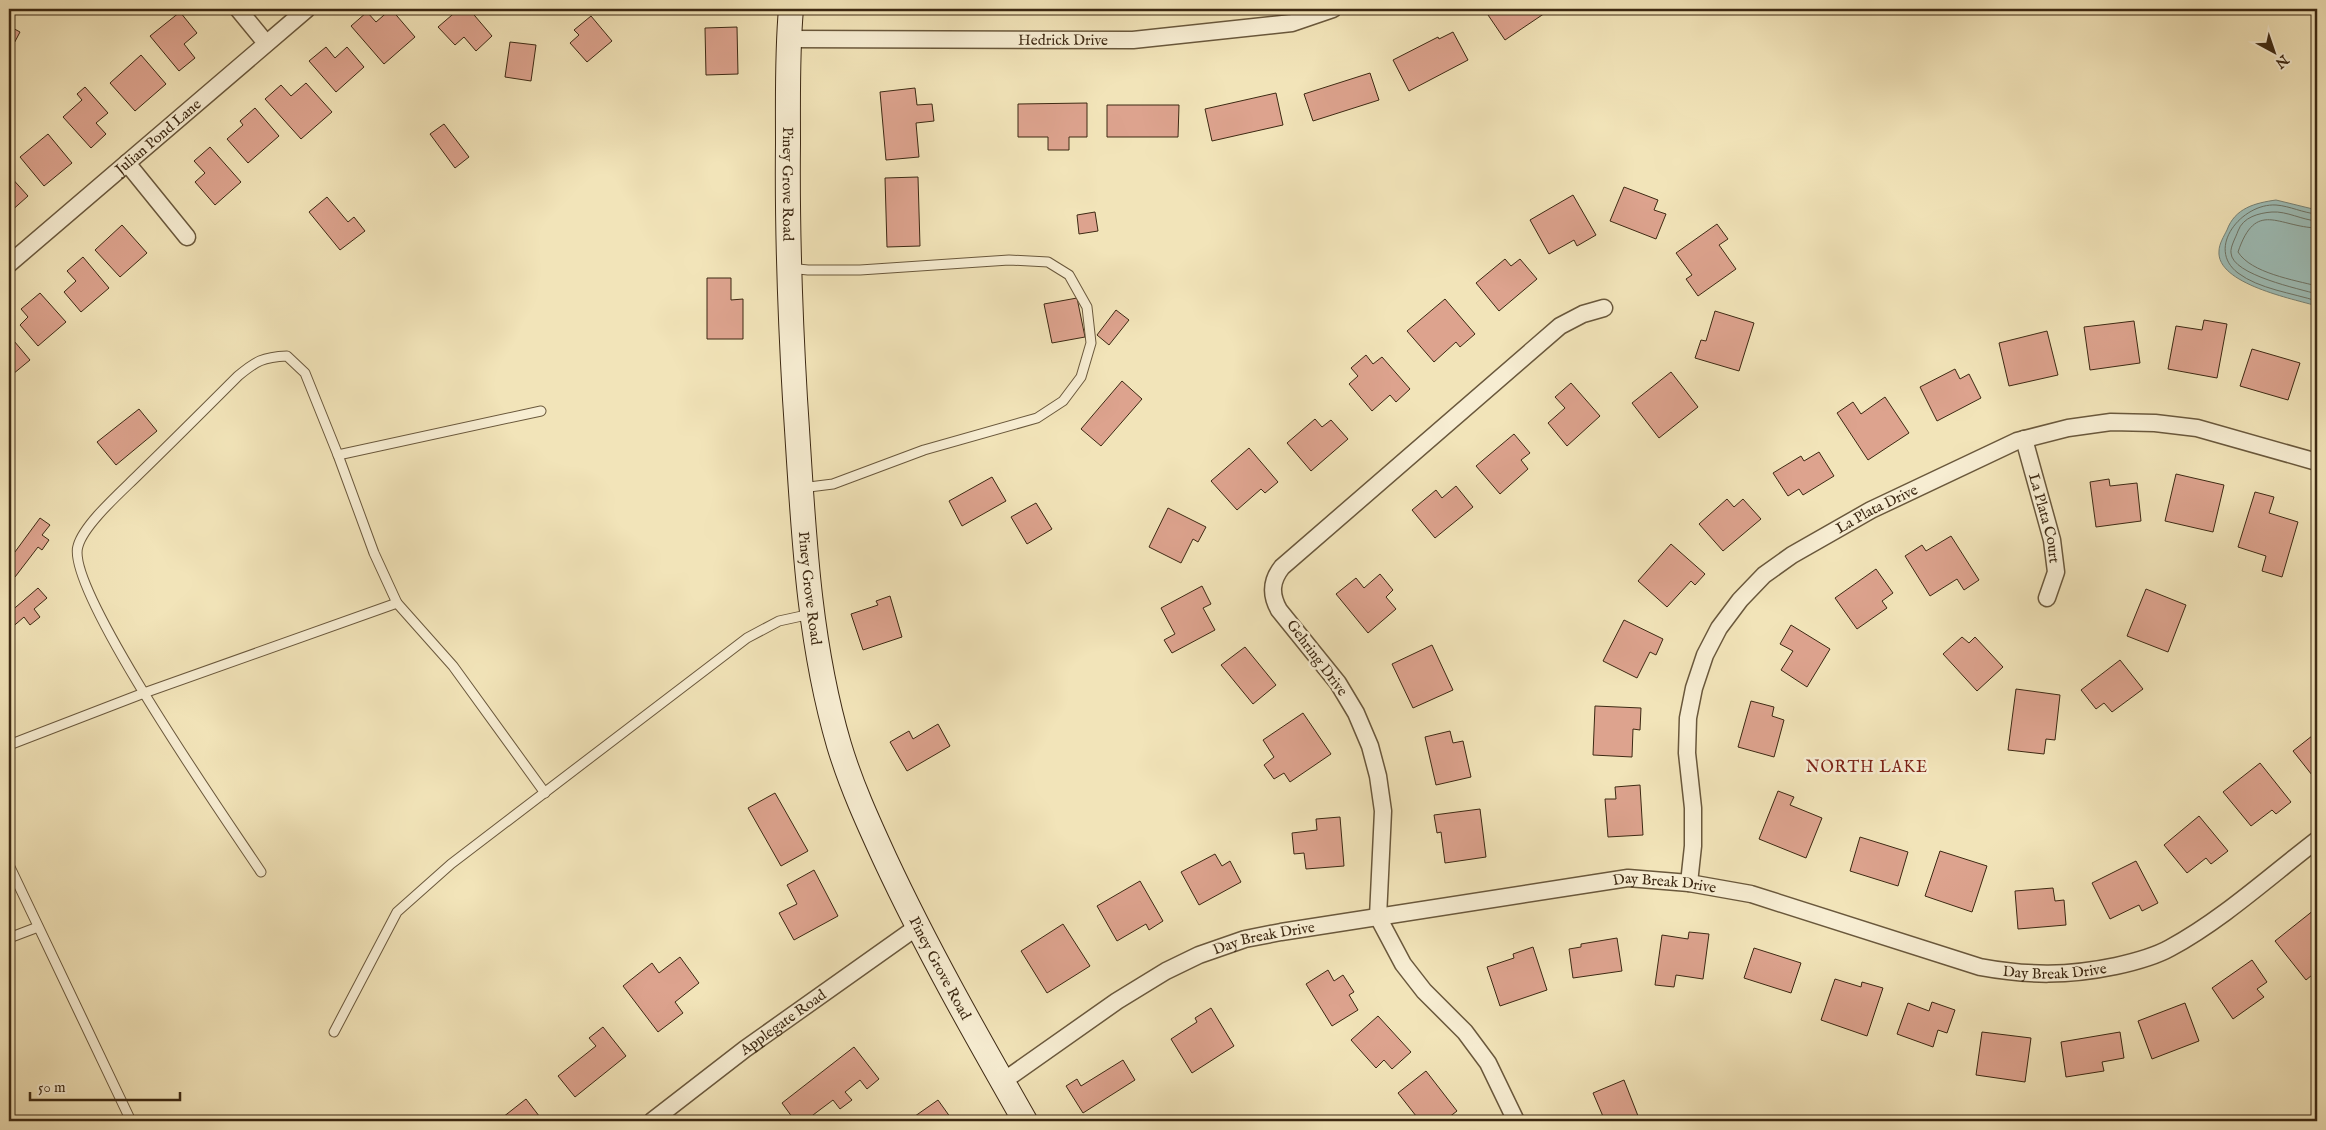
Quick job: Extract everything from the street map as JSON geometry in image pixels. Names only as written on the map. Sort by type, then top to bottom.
[{"type":"main road","name":"Piney Grove Road","points":[[791,9],[788,38],[788,268],[801,488],[812,614],[822,682],[840,748],[863,810],[916,927],[1025,1121]]},
{"type":"street","points":[[238,9],[266,43]]},
{"type":"street","name":"Julian Pond Lane","points":[[9,264],[307,9]]},
{"type":"street","name":"Hedrick Drive","points":[[788,38],[1133,40],[1292,23],[1334,9]]},
{"type":"street","points":[[126,163],[187,236]]},
{"type":"street","name":"Gehring Drive","points":[[1378,917],[1383,811],[1378,776],[1370,746],[1356,713],[1338,683],[1274,601],[1272,589],[1275,576],[1282,567],[1560,326],[1583,314],[1604,308]]},
{"type":"street","name":"La Plata Drive","points":[[1689,883],[1693,846],[1693,808],[1687,753],[1688,718],[1694,688],[1705,655],[1719,628],[1740,600],[1764,575],[1792,555],[1871,510],[2024,439],[2068,428],[2111,422],[2155,423],[2197,428],[2317,462]]},
{"type":"street","name":"La Plata Court","points":[[2024,439],[2052,540],[2056,572],[2047,598]]},
{"type":"street","name":"Day Break Drive","points":[[1002,1082],[1118,1001],[1166,971],[1199,955],[1244,939],[1628,878],[1689,883],[1751,894],[1980,967],[2017,974],[2056,975],[2088,972],[2132,962],[2168,949],[2199,931],[2317,840]]},
{"type":"street","points":[[1378,917],[1403,964],[1424,991],[1465,1032],[1488,1064],[1516,1121]]},
{"type":"street","name":"Applegate Road","points":[[652,1121],[745,1049],[916,927]]},
{"type":"lane","points":[[788,268],[860,270],[982,261],[1048,262],[1069,275],[1087,307],[1090,343],[1081,377],[1062,401],[1037,418],[924,450],[833,484],[801,488]]},
{"type":"lane","points":[[261,872],[144,693],[88,592],[78,566],[77,547],[83,534],[110,502],[238,376],[254,362],[268,357],[287,356],[305,372],[374,553],[397,603],[454,666],[545,793]]},
{"type":"lane","points":[[338,455],[541,410]]},
{"type":"lane","points":[[9,745],[144,693],[397,603]]},
{"type":"lane","points":[[334,1032],[397,912],[451,864],[747,638],[779,621],[812,614]]},
{"type":"lane","points":[[9,865],[131,1121]]},
{"type":"lane","points":[[9,938],[38,927]]},
{"type":"water","points":[[2276,200],[2317,210],[2317,306],[2258,288],[2230,273],[2221,263],[2220,246],[2235,216],[2253,205]]},
{"type":"building","points":[[391,9],[415,37],[384,64],[351,26],[367,12],[376,22]]},
{"type":"building","points":[[459,9],[469,9],[492,36],[476,51],[464,37],[455,45],[438,27]]},
{"type":"building","points":[[1491,9],[1551,9],[1505,40],[1486,12]]},
{"type":"building","points":[[180,12],[197,33],[184,44],[195,58],[179,71],[150,36]]},
{"type":"building","points":[[591,16],[612,41],[587,62],[570,43],[579,35],[574,30]]},
{"type":"building","points":[[9,26],[20,32],[9,53]]},
{"type":"building","points":[[737,27],[738,74],[706,75],[705,28]]},
{"type":"building","points":[[1453,32],[1468,60],[1409,91],[1393,60],[1438,37],[1439,39]]},
{"type":"building","points":[[510,42],[536,45],[531,81],[505,77]]},
{"type":"building","points":[[326,47],[335,58],[347,47],[364,67],[336,92],[309,61]]},
{"type":"building","points":[[141,55],[166,84],[135,111],[110,83]]},
{"type":"building","points":[[1370,73],[1379,100],[1313,121],[1304,94]]},
{"type":"building","points":[[306,83],[332,112],[301,139],[265,99],[281,85],[291,96]]},
{"type":"building","points":[[85,87],[108,113],[96,123],[106,134],[91,148],[63,117],[82,100],[77,94]]},
{"type":"building","points":[[915,88],[917,105],[932,104],[934,121],[916,123],[919,157],[886,160],[880,92]]},
{"type":"building","points":[[1276,93],[1283,125],[1212,141],[1205,109]]},
{"type":"building","points":[[1087,103],[1087,137],[1069,137],[1069,150],[1048,150],[1048,137],[1018,137],[1018,104]]},
{"type":"building","points":[[1107,105],[1179,105],[1178,137],[1107,137]]},
{"type":"building","points":[[255,108],[279,136],[248,163],[227,139],[243,125],[240,121]]},
{"type":"building","points":[[444,124],[469,157],[455,168],[430,134]]},
{"type":"building","points":[[48,134],[72,163],[44,186],[20,157]]},
{"type":"building","points":[[210,147],[241,182],[215,205],[195,182],[205,173],[194,161]]},
{"type":"building","points":[[9,175],[28,196],[9,213]]},
{"type":"building","points":[[918,177],[920,246],[887,247],[885,178]]},
{"type":"building","points":[[1624,187],[1658,200],[1654,210],[1666,214],[1656,239],[1610,221]]},
{"type":"building","points":[[1573,195],[1596,235],[1577,246],[1574,240],[1549,254],[1530,220]]},
{"type":"building","points":[[327,197],[348,222],[354,217],[365,231],[340,250],[309,212]]},
{"type":"building","points":[[1095,212],[1098,231],[1079,234],[1077,215]]},
{"type":"building","points":[[1717,224],[1728,239],[1719,245],[1736,269],[1698,296],[1686,279],[1692,275],[1676,253]]},
{"type":"building","points":[[122,225],[147,253],[120,277],[95,250]]},
{"type":"building","points":[[83,257],[109,288],[81,312],[64,292],[76,281],[67,271]]},
{"type":"building","points":[[1505,259],[1511,266],[1520,259],[1537,279],[1499,311],[1476,283]]},
{"type":"building","points":[[707,278],[731,278],[731,300],[743,299],[743,339],[707,339]]},
{"type":"building","points":[[40,293],[66,322],[38,346],[20,325],[28,317],[21,309]]},
{"type":"building","points":[[1077,298],[1085,337],[1052,343],[1044,304]]},
{"type":"building","points":[[1445,299],[1475,334],[1460,347],[1456,342],[1434,362],[1407,331]]},
{"type":"building","points":[[1116,310],[1129,320],[1109,345],[1097,335]]},
{"type":"building","points":[[1715,311],[1754,323],[1739,371],[1695,358],[1701,340],[1706,341]]},
{"type":"building","points":[[2204,320],[2227,324],[2217,378],[2168,369],[2176,326],[2202,330]]},
{"type":"building","points":[[2134,321],[2140,363],[2090,370],[2084,327]]},
{"type":"building","points":[[2047,331],[2058,375],[2009,386],[1999,343]]},
{"type":"building","points":[[9,335],[30,360],[13,374],[9,371]]},
{"type":"building","points":[[2252,349],[2300,363],[2288,400],[2240,386]]},
{"type":"building","points":[[1366,355],[1373,364],[1382,357],[1410,389],[1396,402],[1390,395],[1372,411],[1349,384],[1358,376],[1351,368]]},
{"type":"building","points":[[1955,369],[1960,379],[1969,374],[1981,398],[1937,421],[1920,387]]},
{"type":"building","points":[[1671,372],[1698,407],[1659,438],[1632,403]]},
{"type":"building","points":[[1122,381],[1142,399],[1101,446],[1081,429]]},
{"type":"building","points":[[1571,383],[1600,416],[1567,446],[1548,423],[1565,408],[1555,397]]},
{"type":"building","points":[[1885,397],[1909,433],[1868,460],[1837,413],[1853,402],[1861,414]]},
{"type":"building","points":[[139,409],[157,431],[116,465],[97,442]]},
{"type":"building","points":[[1315,419],[1322,427],[1331,420],[1348,439],[1311,471],[1287,443]]},
{"type":"building","points":[[1514,434],[1530,453],[1521,460],[1528,469],[1500,494],[1476,466]]},
{"type":"building","points":[[1249,448],[1278,482],[1265,493],[1261,489],[1237,510],[1211,481]]},
{"type":"building","points":[[1819,452],[1834,476],[1803,495],[1799,489],[1788,496],[1773,473],[1801,456],[1804,461]]},
{"type":"building","points":[[2176,474],[2224,485],[2213,532],[2165,521]]},
{"type":"building","points":[[992,477],[1006,501],[962,526],[949,501]]},
{"type":"building","points":[[2109,479],[2110,486],[2137,483],[2141,521],[2096,527],[2090,482]]},
{"type":"building","points":[[1456,486],[1473,507],[1435,538],[1412,510],[1436,490],[1442,498]]},
{"type":"building","points":[[2255,492],[2274,497],[2269,513],[2298,522],[2282,577],[2262,571],[2266,556],[2238,547]]},
{"type":"building","points":[[1727,499],[1734,507],[1743,499],[1761,519],[1723,551],[1699,524]]},
{"type":"building","points":[[1036,503],[1052,529],[1027,544],[1011,517]]},
{"type":"building","points":[[1168,508],[1206,527],[1198,542],[1193,539],[1181,563],[1149,547]]},
{"type":"building","points":[[40,518],[50,525],[42,535],[49,540],[42,550],[38,547],[15,577],[9,572],[9,560]]},
{"type":"building","points":[[1951,536],[1979,580],[1964,590],[1957,579],[1930,596],[1905,556],[1922,545],[1926,551]]},
{"type":"building","points":[[1671,544],[1705,574],[1695,585],[1691,581],[1667,607],[1638,581]]},
{"type":"building","points":[[1876,569],[1893,593],[1882,601],[1887,608],[1857,629],[1835,598]]},
{"type":"building","points":[[1380,574],[1393,590],[1386,597],[1396,609],[1368,633],[1336,594],[1356,578],[1364,588]]},
{"type":"building","points":[[1202,586],[1211,604],[1203,608],[1215,630],[1172,653],[1164,640],[1175,634],[1161,608]]},
{"type":"building","points":[[38,588],[47,598],[34,609],[40,617],[30,625],[24,617],[9,630],[9,613]]},
{"type":"building","points":[[2146,589],[2186,605],[2168,652],[2127,636]]},
{"type":"building","points":[[890,596],[902,637],[863,650],[851,614],[878,605],[876,601]]},
{"type":"building","points":[[1624,620],[1663,639],[1656,655],[1650,652],[1637,678],[1603,661]]},
{"type":"building","points":[[1791,625],[1830,649],[1807,687],[1781,670],[1793,651],[1780,644]]},
{"type":"building","points":[[1962,637],[1969,643],[1975,637],[2003,667],[1977,691],[1943,654]]},
{"type":"building","points":[[1432,645],[1453,690],[1413,708],[1392,664]]},
{"type":"building","points":[[1245,647],[1276,685],[1253,704],[1221,665]]},
{"type":"building","points":[[2120,660],[2143,689],[2112,712],[2104,703],[2096,709],[2081,690]]},
{"type":"building","points":[[2016,689],[2060,695],[2055,740],[2046,739],[2044,754],[2008,750]]},
{"type":"building","points":[[1751,701],[1774,707],[1772,716],[1784,720],[1774,757],[1738,747]]},
{"type":"building","points":[[1595,706],[1641,708],[1640,730],[1633,729],[1632,757],[1593,755]]},
{"type":"building","points":[[1303,713],[1331,754],[1290,782],[1284,773],[1274,779],[1264,765],[1274,757],[1263,740]]},
{"type":"building","points":[[938,724],[950,746],[907,771],[890,742],[909,731],[913,739]]},
{"type":"building","points":[[1450,731],[1453,743],[1463,741],[1471,777],[1436,785],[1425,737]]},
{"type":"building","points":[[2317,732],[2317,779],[2316,780],[2293,751]]},
{"type":"building","points":[[2260,763],[2291,802],[2276,814],[2272,810],[2251,826],[2223,792]]},
{"type":"building","points":[[1640,785],[1643,835],[1608,837],[1605,799],[1616,799],[1615,787]]},
{"type":"building","points":[[1778,791],[1794,797],[1790,805],[1822,818],[1806,858],[1759,839]]},
{"type":"building","points":[[775,793],[808,851],[781,866],[748,808]]},
{"type":"building","points":[[1480,809],[1486,857],[1445,863],[1441,832],[1437,833],[1434,815]]},
{"type":"building","points":[[2199,816],[2228,851],[2211,864],[2206,858],[2187,873],[2164,845]]},
{"type":"building","points":[[1340,817],[1344,866],[1306,869],[1304,853],[1294,854],[1292,833],[1317,830],[1316,819]]},
{"type":"building","points":[[1860,837],[1908,852],[1898,886],[1850,871]]},
{"type":"building","points":[[1940,851],[1987,866],[1972,912],[1925,896]]},
{"type":"building","points":[[1215,854],[1222,866],[1230,861],[1241,882],[1199,905],[1181,872]]},
{"type":"building","points":[[2136,861],[2158,903],[2142,911],[2139,905],[2110,919],[2092,883]]},
{"type":"building","points":[[814,870],[838,916],[794,940],[779,913],[797,904],[787,885]]},
{"type":"building","points":[[1140,881],[1163,921],[1149,930],[1146,924],[1117,941],[1097,906]]},
{"type":"building","points":[[2053,888],[2055,901],[2064,900],[2066,925],[2018,929],[2015,891]]},
{"type":"building","points":[[2314,910],[2317,914],[2317,971],[2306,980],[2275,941]]},
{"type":"building","points":[[1063,924],[1090,966],[1047,993],[1021,951]]},
{"type":"building","points":[[1689,932],[1709,934],[1703,979],[1676,975],[1674,987],[1655,985],[1662,935],[1688,939]]},
{"type":"building","points":[[1617,938],[1622,971],[1573,978],[1569,949],[1581,947],[1581,944]]},
{"type":"building","points":[[1533,947],[1547,990],[1500,1006],[1487,967],[1514,958],[1513,954]]},
{"type":"building","points":[[1754,948],[1801,963],[1791,993],[1744,978]]},
{"type":"building","points":[[680,957],[699,983],[675,1002],[683,1013],[658,1032],[623,986],[652,963],[659,973]]},
{"type":"building","points":[[2252,960],[2267,982],[2257,989],[2264,997],[2233,1019],[2212,988]]},
{"type":"building","points":[[1328,970],[1334,981],[1343,975],[1354,992],[1349,995],[1358,1010],[1332,1026],[1306,984]]},
{"type":"building","points":[[1835,979],[1861,987],[1862,982],[1883,988],[1867,1036],[1821,1020]]},
{"type":"building","points":[[1932,1002],[1955,1010],[1947,1033],[1938,1030],[1933,1047],[1897,1034],[1908,1003],[1929,1011]]},
{"type":"building","points":[[2185,1003],[2199,1041],[2152,1059],[2138,1021]]},
{"type":"building","points":[[1211,1008],[1234,1046],[1192,1073],[1171,1039],[1197,1022],[1195,1018]]},
{"type":"building","points":[[1378,1016],[1411,1052],[1392,1069],[1384,1060],[1376,1068],[1351,1040]]},
{"type":"building","points":[[603,1027],[626,1056],[575,1097],[558,1076],[596,1046],[589,1038]]},
{"type":"building","points":[[1982,1032],[2031,1038],[2025,1082],[1976,1075]]},
{"type":"building","points":[[2120,1032],[2124,1058],[2102,1062],[2104,1071],[2066,1077],[2061,1042]]},
{"type":"building","points":[[854,1047],[879,1079],[867,1089],[860,1080],[845,1092],[852,1100],[840,1109],[833,1100],[805,1121],[795,1121],[782,1103]]},
{"type":"building","points":[[1123,1060],[1135,1080],[1083,1113],[1066,1086],[1077,1079],[1081,1086]]},
{"type":"building","points":[[1426,1071],[1457,1111],[1444,1121],[1432,1121],[1429,1117],[1420,1121],[1398,1093]]},
{"type":"building","points":[[1624,1080],[1640,1121],[1605,1121],[1593,1093]]},
{"type":"building","points":[[526,1099],[543,1121],[498,1121]]},
{"type":"building","points":[[938,1100],[953,1121],[908,1121]]},
{"type":"district","name":"NORTH LAKE","points":[[1867,768]]}]
